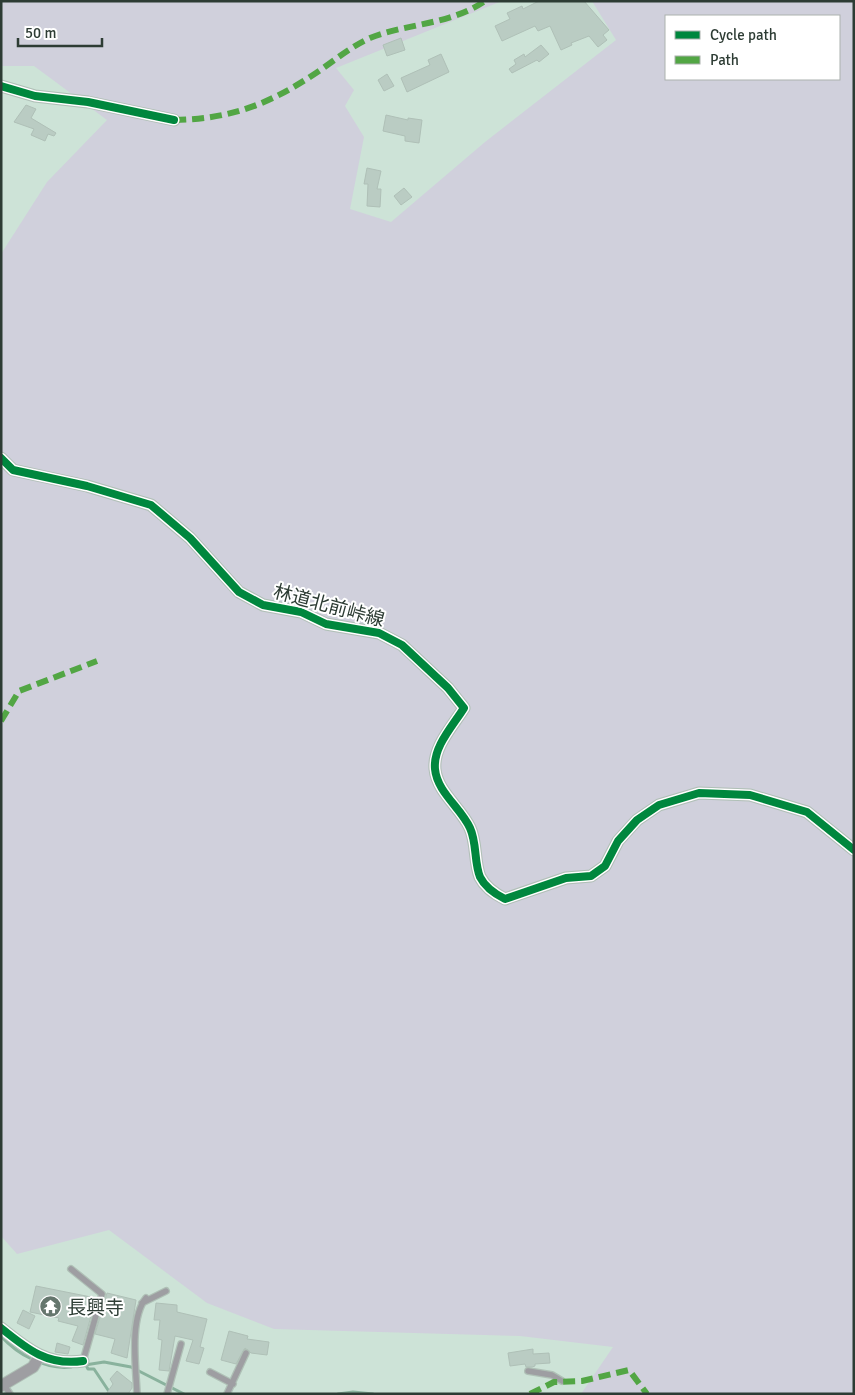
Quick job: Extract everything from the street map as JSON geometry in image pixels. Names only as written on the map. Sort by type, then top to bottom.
[{"type":"street","points":[[1,86],[35,96],[88,102],[174,120]]},
{"type":"street","name":"林道北前峠線","points":[[1,458],[13,470],[87,486],[151,505],[190,538],[239,592],[262,605],[300,612],[326,624],[379,633],[402,645],[448,688],[464,708],[436,752],[435,771],[446,795],[462,814],[471,830],[480,877],[492,892],[505,899],[566,878],[591,876],[605,866],[618,841],[637,820],[659,805],[699,793],[750,795],[807,812],[854,850]]},
{"type":"street","points":[[1,1328],[37,1360],[56,1362],[83,1361]]},
{"type":"street","points":[[5,1388],[37,1360]]},
{"type":"lane","points":[[71,1269],[102,1294],[83,1361]]},
{"type":"lane","points":[[140,1304],[166,1291]]},
{"type":"lane","points":[[137,1394],[135,1355],[137,1311],[140,1304],[146,1298]]},
{"type":"lane","points":[[167,1394],[181,1344]]},
{"type":"lane","points":[[228,1394],[246,1353]]},
{"type":"lane","points":[[528,1371],[552,1375],[562,1381]]},
{"type":"lane","points":[[210,1372],[232,1384]]},
{"type":"shaded area","points":[[1,1],[502,1],[336,68],[354,90],[345,106],[364,137],[350,209],[391,222],[485,142],[616,40],[592,1],[854,1],[854,1394],[581,1394],[613,1347],[520,1336],[274,1329],[207,1303],[109,1230],[17,1254],[1,1236],[1,254],[47,182],[107,120],[34,66],[1,66]]},
{"type":"building","points":[[539,1],[584,1],[609,30],[603,35],[607,40],[598,47],[589,36],[571,43],[572,45],[561,50],[550,26],[538,31],[535,26],[502,41],[495,26],[510,19],[507,13],[522,6],[523,9]]},
{"type":"building","points":[[401,38],[405,50],[387,56],[383,45]]},
{"type":"building","points":[[541,45],[549,54],[539,62],[537,60],[512,73],[509,69],[516,64],[514,60],[524,54],[525,57]]},
{"type":"building","points":[[441,54],[449,72],[407,92],[401,78],[430,65],[428,60]]},
{"type":"building","points":[[387,74],[394,86],[384,91],[378,80]]},
{"type":"building","points":[[26,105],[36,109],[31,118],[56,133],[54,136],[48,134],[45,141],[31,135],[34,129],[14,122]]},
{"type":"building","points":[[386,115],[408,120],[408,118],[422,120],[419,143],[405,141],[405,136],[383,131]]},
{"type":"building","points":[[367,168],[381,171],[377,189],[381,189],[380,207],[367,206],[368,184],[364,184]]},
{"type":"building","points":[[404,188],[412,197],[401,205],[394,196]]},
{"type":"building","points":[[36,1286],[96,1298],[83,1345],[72,1341],[78,1326],[58,1321],[59,1318],[30,1312]]},
{"type":"building","points":[[107,1293],[136,1300],[127,1358],[111,1353],[115,1339],[95,1334]]},
{"type":"building","points":[[156,1303],[177,1305],[177,1312],[207,1319],[200,1347],[204,1348],[199,1364],[186,1361],[193,1340],[175,1336],[169,1371],[159,1370],[162,1340],[158,1339],[160,1320],[154,1320]]},
{"type":"building","points":[[23,1310],[35,1316],[29,1329],[17,1323]]},
{"type":"building","points":[[229,1331],[248,1336],[247,1339],[269,1342],[267,1355],[251,1353],[245,1348],[236,1364],[221,1360]]},
{"type":"building","points":[[57,1343],[70,1347],[68,1354],[55,1352]]},
{"type":"building","points":[[533,1349],[533,1354],[549,1353],[550,1363],[535,1364],[532,1367],[526,1367],[525,1364],[510,1366],[508,1353]]},
{"type":"building","points":[[117,1371],[132,1383],[132,1388],[128,1394],[106,1394],[113,1384],[110,1379]]},
{"type":"waterway","points":[[1,1336],[24,1355],[42,1364],[71,1367]]},
{"type":"waterway","points":[[85,1365],[104,1362],[131,1367],[184,1394]]},
{"type":"waterway","points":[[86,1365],[88,1369],[94,1369],[110,1393]]},
{"type":"waterway","points":[[338,1394],[353,1392],[373,1394]]},
{"type":"marked path","points":[[174,120],[214,117],[249,108],[299,84],[370,38],[458,15],[485,1]]},
{"type":"marked path","points":[[1,721],[19,691],[97,661]]},
{"type":"marked path","points":[[530,1394],[554,1382],[582,1381],[629,1370],[647,1394]]},
{"type":"cycle path","points":[[1,86],[35,96],[88,102],[174,120]]},
{"type":"cycle path","points":[[1,458],[13,470],[87,486],[151,505],[190,538],[239,592],[263,605],[301,612],[326,624],[379,633],[402,645],[448,688],[464,708],[440,745],[435,761],[435,769],[440,785],[470,828],[474,840],[480,877],[491,890],[505,899],[566,878],[591,876],[605,866],[618,841],[637,820],[659,805],[699,793],[750,795],[807,812],[854,850]]},
{"type":"cycle path","points":[[1,1328],[39,1355],[59,1361],[83,1361]]},
{"type":"place","name":"長興寺","points":[[51,1307]]}]
